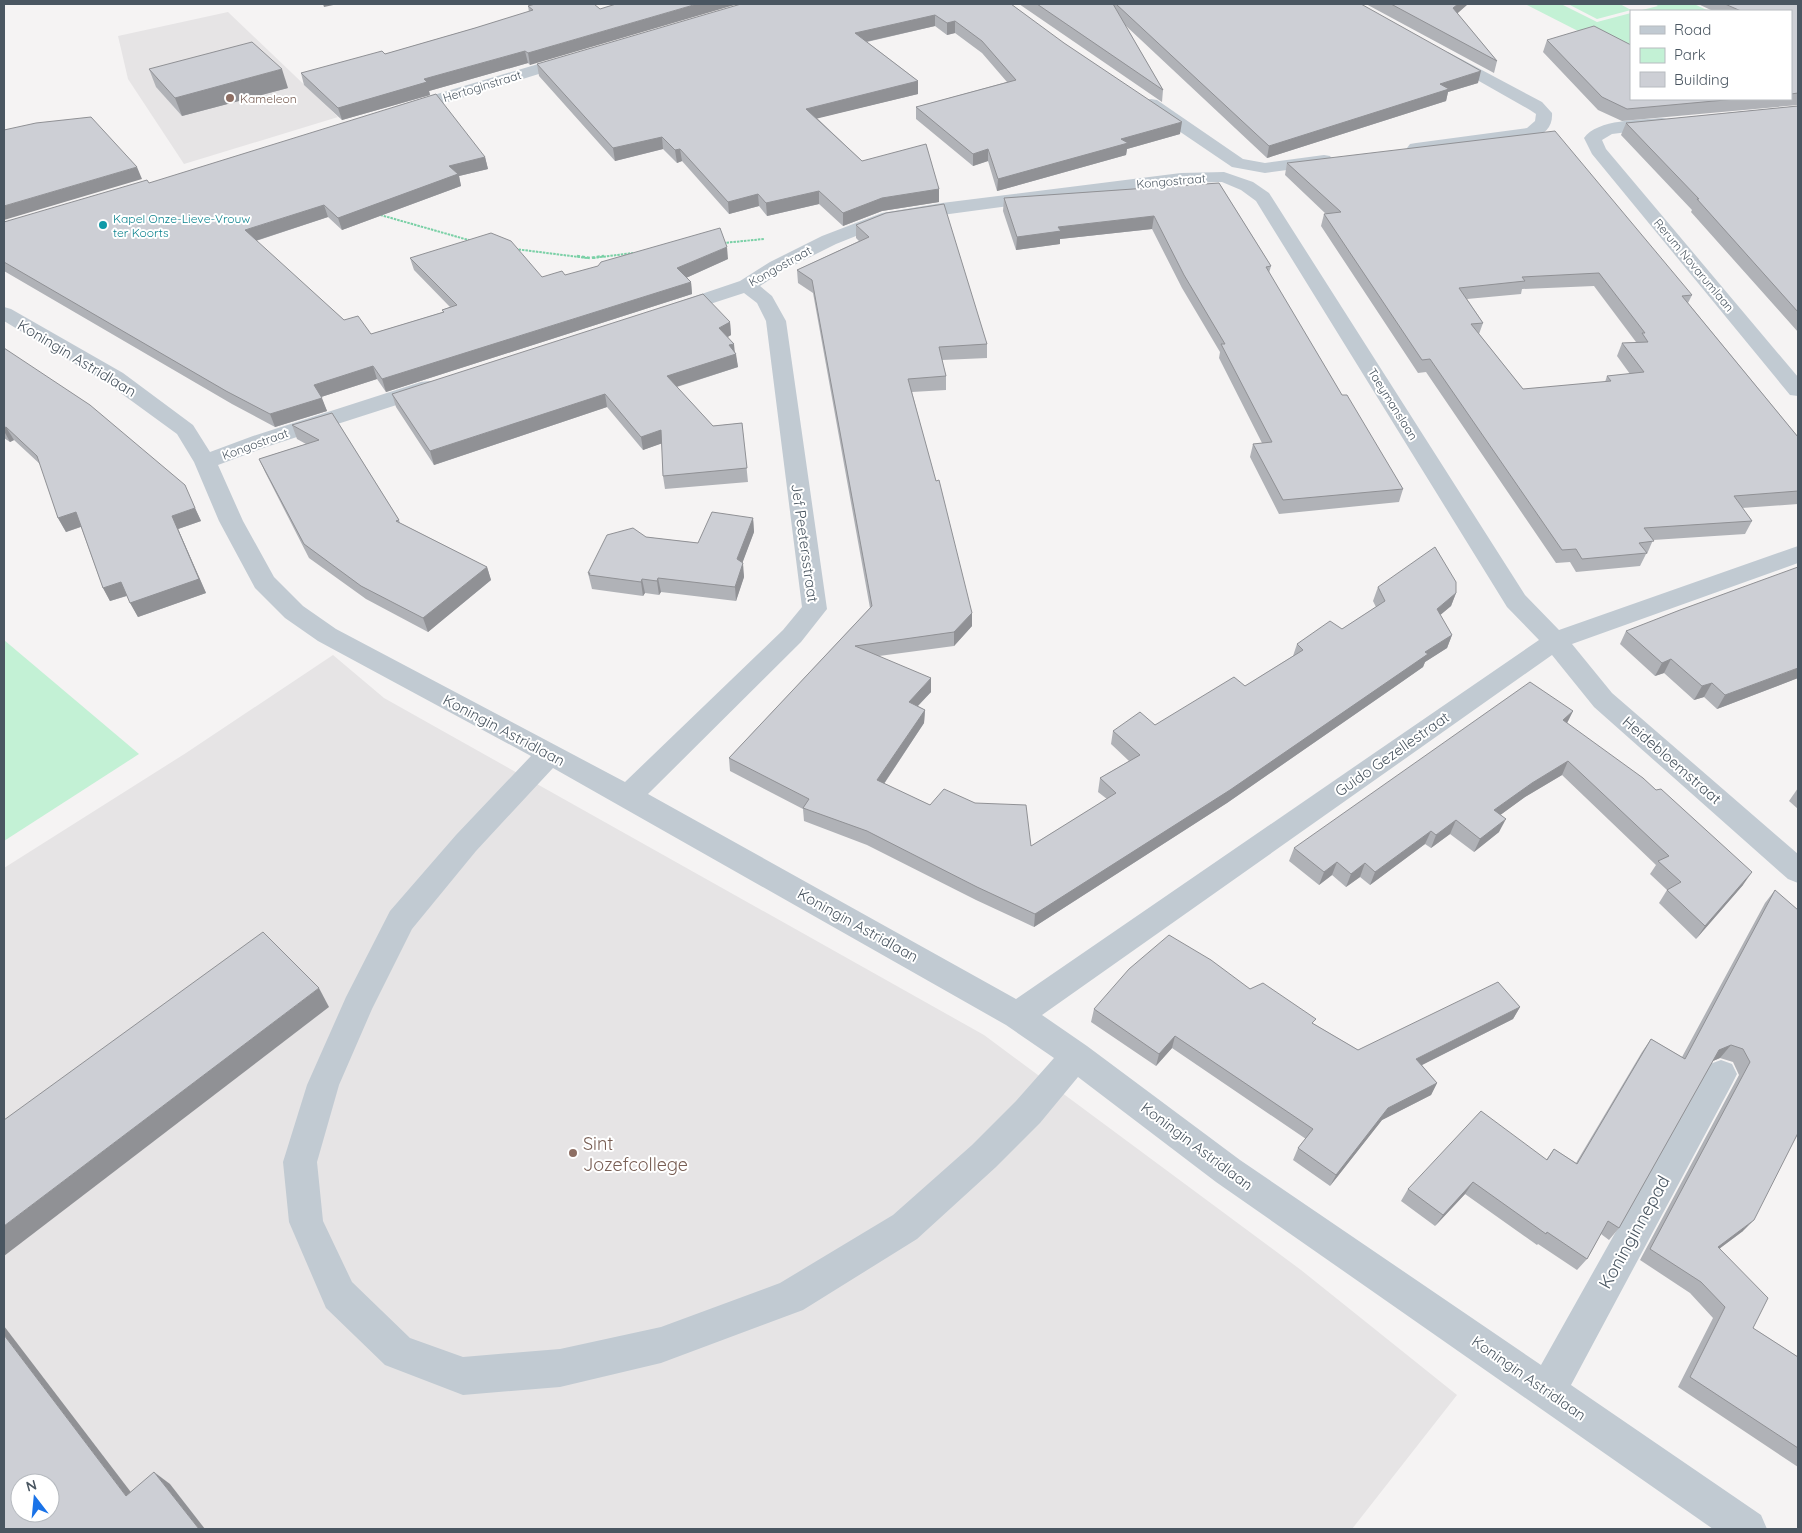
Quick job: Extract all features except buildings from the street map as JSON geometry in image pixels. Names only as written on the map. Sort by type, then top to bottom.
[{"type":"street","points":[[1404,150],[1532,133],[1544,123],[1544,113],[1536,106],[1436,50]]},
{"type":"street","name":"Hertoginstraat","points":[[386,115],[586,54]]},
{"type":"street","name":"Taeymanslaan","points":[[1134,93],[1263,197],[1516,601],[1555,641]]},
{"type":"street","name":"Rerum Novarumlaan","points":[[1682,121],[1608,129],[1593,138],[1598,150],[1798,390]]},
{"type":"street","name":"Kongostraat","points":[[657,315],[747,285],[777,266],[829,240],[882,219],[942,209],[1231,170],[1265,168],[1344,158]]},
{"type":"street","name":"Jef Peetersstraat","points":[[628,796],[792,636],[815,609],[776,321],[765,300],[747,285]]},
{"type":"street","name":"Koningin Astridlaan","points":[[4,313],[115,378],[185,430],[205,462],[231,521],[264,582],[294,612],[327,635],[628,796],[1017,1015],[1076,1056],[1228,1171],[1747,1529]]},
{"type":"street","name":"Kongostraat","points":[[205,462],[261,441],[449,381]]},
{"type":"street","name":"Guido Gezellestraat","points":[[1017,1015],[1555,641],[1798,554]]},
{"type":"street","name":"Heidebloemstraat","points":[[1555,641],[1603,700],[1798,871]]},
{"type":"street","points":[[550,754],[466,843],[401,920],[358,1007],[323,1085],[300,1162],[306,1222],[339,1295],[398,1352],[463,1376],[560,1368],[661,1346],[790,1297],[905,1227],[984,1156],[1028,1112],[1076,1056]]},
{"type":"street","name":"Koninginnepad","points":[[1547,1391],[1721,1074]]},
{"type":"path","points":[[373,213],[475,242]]},
{"type":"path","points":[[715,244],[772,238]]},
{"type":"path","points":[[510,248],[590,258],[641,253]]},
{"type":"shaded area","name":"Kameleon","points":[[228,12],[338,117],[184,164],[128,79],[118,36]]},
{"type":"shaded area","name":"Sint Jozefcollege","points":[[333,655],[384,698],[984,1035],[1301,1270],[1457,1395],[1352,1529],[4,1529],[4,868],[186,753]]},
{"type":"green space","points":[[1525,4],[1561,4],[1597,22],[1630,13],[1630,57]]},
{"type":"green space","points":[[1568,4],[1620,4],[1631,10],[1630,10],[1597,19]]},
{"type":"green space","points":[[1655,4],[1694,4],[1707,10],[1642,10],[1658,6]]},
{"type":"green space","points":[[4,640],[139,754],[4,841]]},
{"type":"place","name":"Kameleon","points":[[230,98]]},
{"type":"place","name":"Kapel Onze-Lieve-Vrouw ter Koorts","points":[[103,225]]},
{"type":"place","name":"Sint Jozefcollege","points":[[573,1153]]}]
